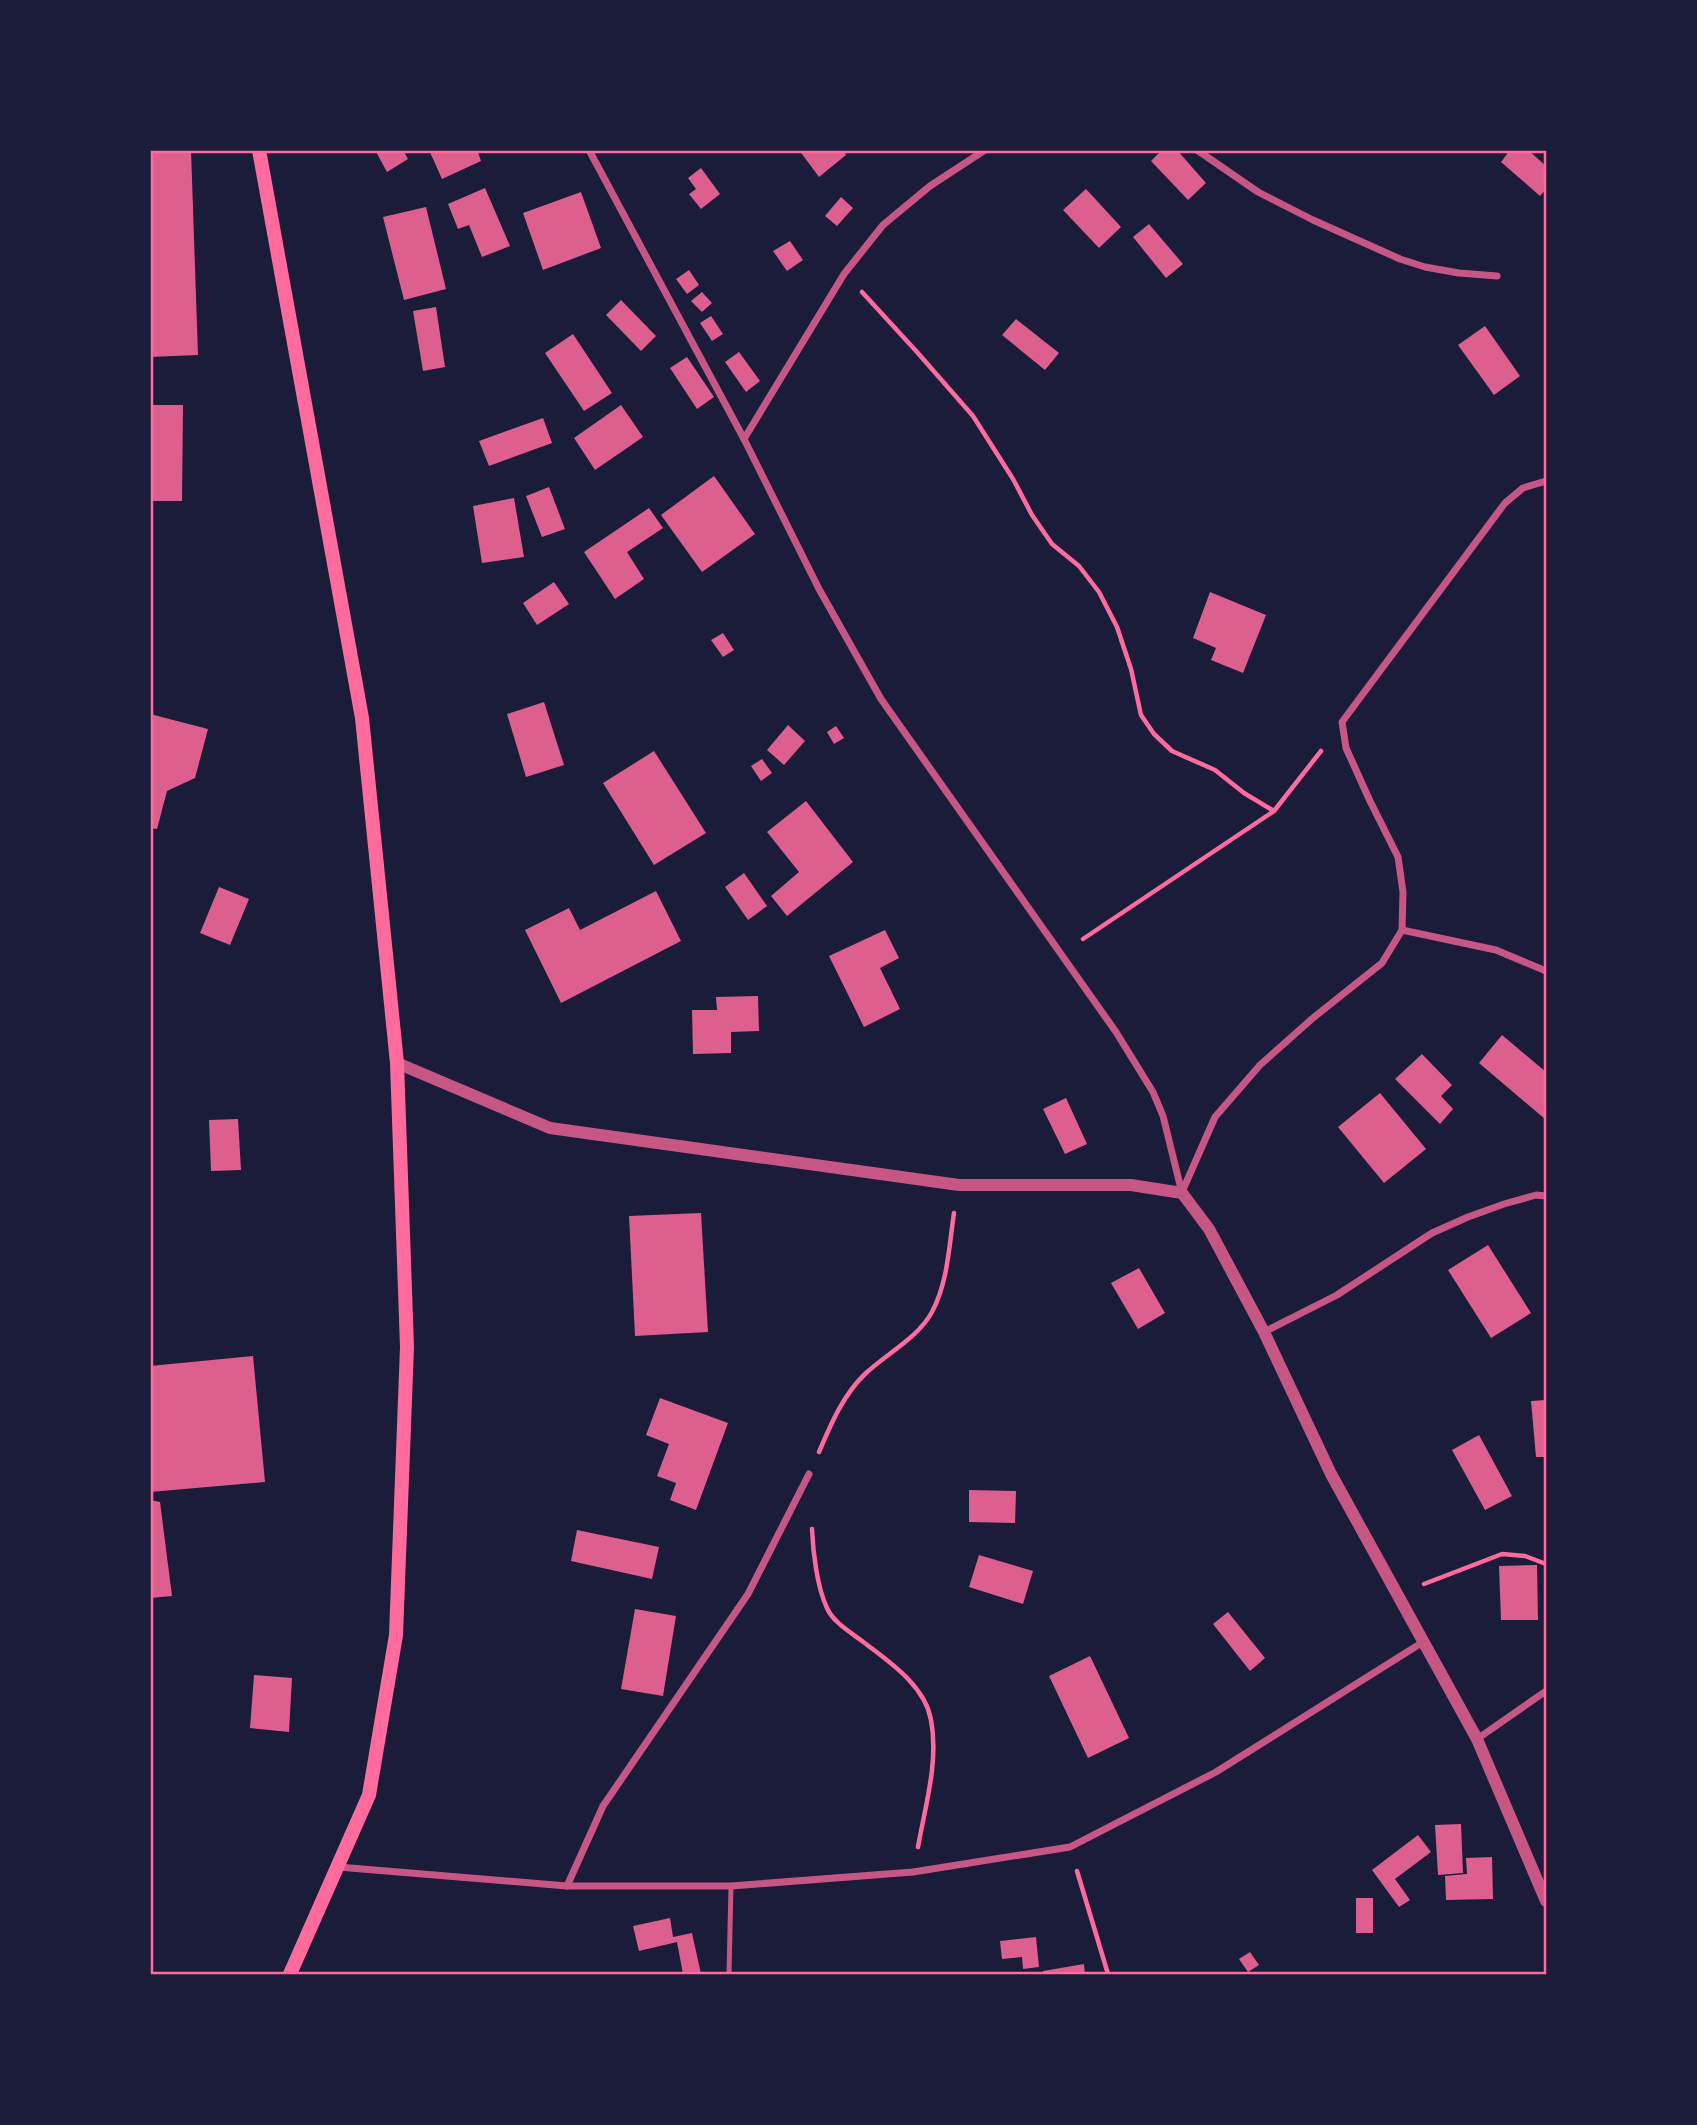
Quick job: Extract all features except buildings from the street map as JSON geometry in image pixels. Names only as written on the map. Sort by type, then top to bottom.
[{"type":"main road","points":[[259,150],[362,718],[397,1063],[407,1347],[396,1635],[369,1795],[290,1975]]},
{"type":"street","points":[[589,150],[744,439],[819,589],[881,699],[1116,1032],[1153,1092],[1163,1116],[1182,1192],[1209,1229],[1264,1332],[1331,1474],[1477,1739],[1546,1901]]},
{"type":"street","points":[[744,439],[844,274],[883,225],[930,186],[985,150]]},
{"type":"street","points":[[1197,150],[1258,192],[1400,259],[1459,273],[1497,276]]},
{"type":"street","points":[[1182,1192],[1215,1117],[1260,1065],[1382,963],[1402,930],[1403,892],[1398,857],[1346,748],[1342,722],[1505,503],[1524,488],[1546,481]]},
{"type":"street","points":[[1402,930],[1496,950],[1546,971]]},
{"type":"street","points":[[397,1063],[550,1128],[959,1185],[1131,1185],[1182,1192]]},
{"type":"street","points":[[1264,1332],[1336,1295],[1432,1233],[1504,1204],[1536,1195],[1546,1196]]},
{"type":"street","points":[[567,1886],[603,1806],[748,1594],[809,1474]]},
{"type":"street","points":[[338,1867],[567,1886],[732,1886],[913,1872],[1070,1847],[1216,1772],[1423,1642]]},
{"type":"street","points":[[1477,1739],[1546,1691]]},
{"type":"lane","points":[[729,1975],[732,1886]]},
{"type":"path","points":[[844,274],[973,416],[1052,544],[1079,566],[1099,592],[1117,627],[1131,669],[1141,715],[1154,734],[1172,751],[1215,770],[1244,793],[1274,811]]},
{"type":"path","points":[[1059,954],[1274,811],[1342,722]]},
{"type":"path","points":[[809,1474],[831,1423],[849,1393],[865,1374],[913,1335],[931,1313],[943,1283],[959,1185]]},
{"type":"path","points":[[812,1526],[819,1578],[827,1609],[844,1628],[902,1674],[922,1696],[931,1718],[933,1753],[913,1872]]},
{"type":"path","points":[[1397,1594],[1502,1555],[1525,1556],[1546,1564]]},
{"type":"path","points":[[1070,1847],[1108,1975]]}]
